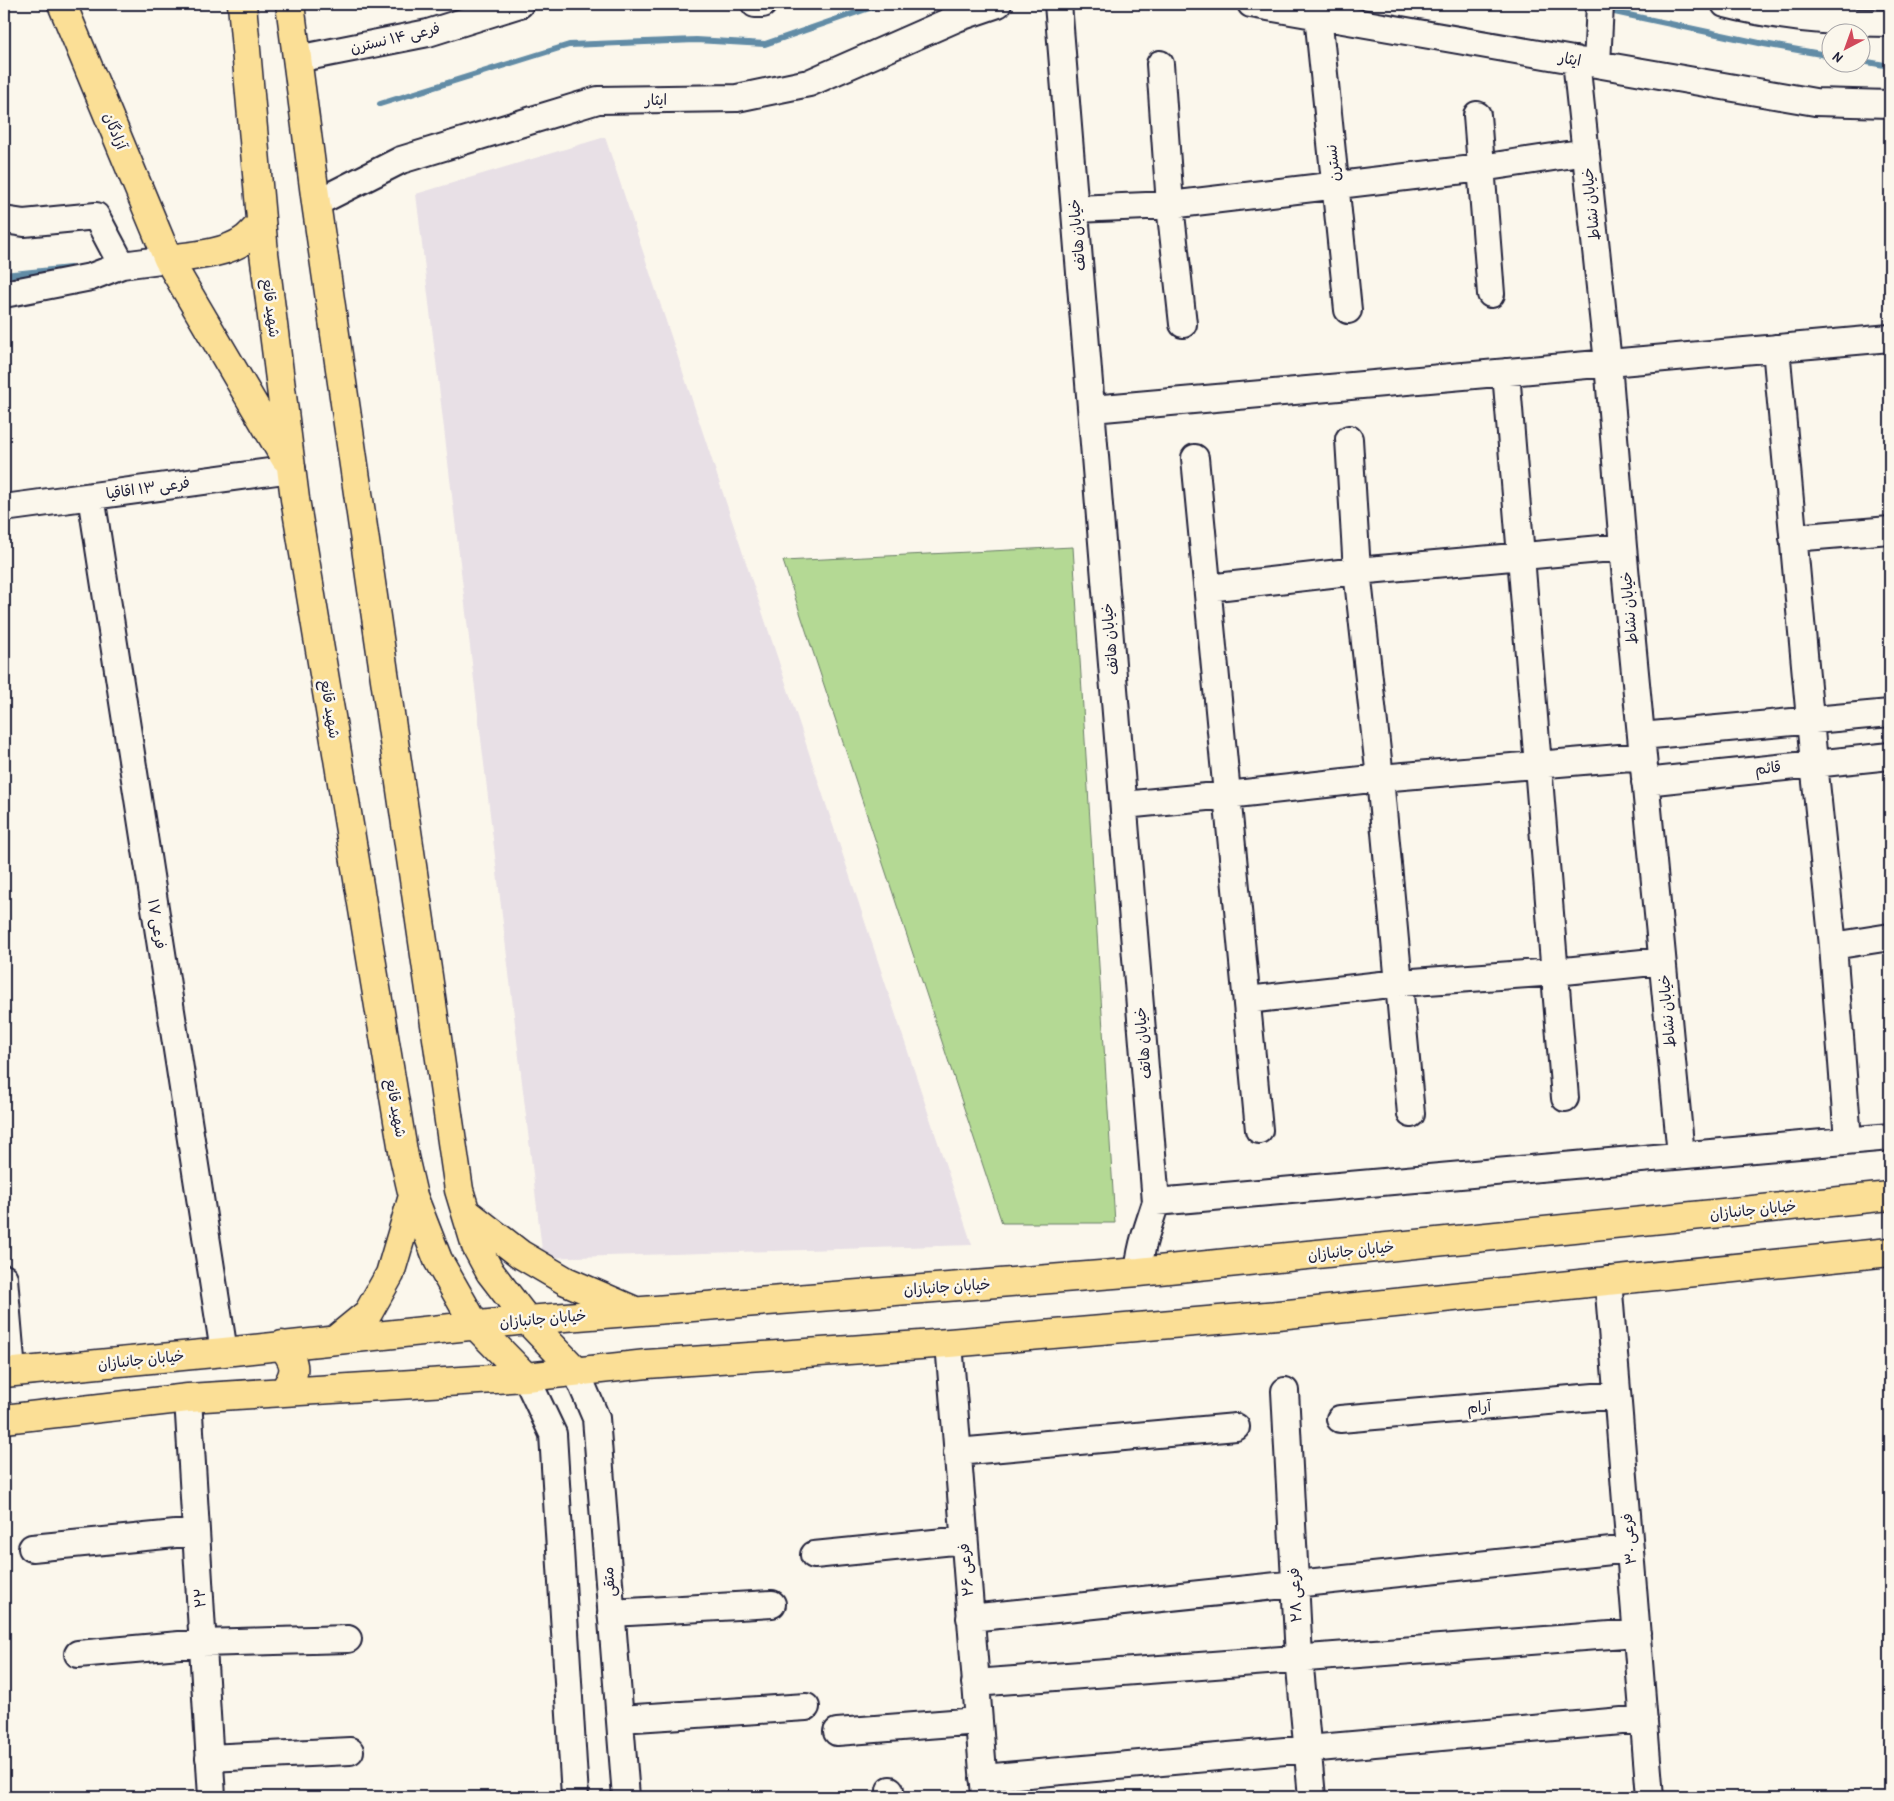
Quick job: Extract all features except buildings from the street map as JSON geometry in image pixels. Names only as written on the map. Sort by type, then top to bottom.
[{"type":"main road","name":"آزادگان","points":[[62,4],[168,258],[292,469]]},
{"type":"main road","name":"شهید قانع","points":[[242,4],[261,224],[292,469],[397,1116],[413,1196],[438,1260],[475,1325],[526,1377]]},
{"type":"main road","points":[[290,4],[316,203],[459,1190],[476,1246],[490,1272],[527,1320],[576,1371]]},
{"type":"main road","points":[[168,258],[202,255],[226,248],[243,241],[261,224]]},
{"type":"main road","points":[[335,1340],[368,1313],[390,1274],[413,1196]]},
{"type":"main road","name":"خیابان جانبازان","points":[[8,1372],[224,1352],[527,1320],[1139,1272],[1890,1196]]},
{"type":"main road","points":[[466,1212],[520,1254],[566,1281],[637,1311]]},
{"type":"main road","points":[[4,1418],[188,1398],[526,1377],[576,1371],[949,1343],[1278,1315],[1890,1252]]},
{"type":"main road","points":[[282,1345],[290,1356],[295,1369],[292,1380],[283,1392]]},
{"type":"street","points":[[755,4],[763,4]]},
{"type":"street","name":"ایثار","points":[[316,203],[401,160],[598,100],[737,98],[809,83],[957,18],[998,4]]},
{"type":"street","name":"خیابان هاتف","points":[[1058,4],[1156,1202],[1145,1235],[1139,1272]]},
{"type":"street","name":"ایثار","points":[[1251,4],[1815,102],[1890,104]]},
{"type":"street","points":[[1725,4],[1751,10],[1856,23],[1890,23]]},
{"type":"street","name":"فرعی ۱۴ نسترن","points":[[297,59],[428,33],[507,6]]},
{"type":"street","name":"خیابان نشاط","points":[[1599,12],[1586,62],[1586,152],[1608,363],[1623,547],[1681,1156]]},
{"type":"street","name":"نسترن","points":[[1318,15],[1348,310]]},
{"type":"street","points":[[1160,64],[1170,205],[1183,324]]},
{"type":"street","points":[[1477,115],[1492,294]]},
{"type":"street","points":[[1075,209],[1170,205],[1481,168],[1586,152]]},
{"type":"street","points":[[4,220],[24,223],[96,216],[122,265]]},
{"type":"street","points":[[4,294],[91,277],[122,265],[168,258]]},
{"type":"street","points":[[1092,410],[1890,338]]},
{"type":"street","points":[[1776,348],[1814,764],[1834,946],[1848,1140]]},
{"type":"street","points":[[1506,372],[1565,1098]]},
{"type":"street","points":[[1349,439],[1357,571],[1380,778],[1411,1114]]},
{"type":"street","points":[[1195,458],[1259,1130]]},
{"type":"street","name":"فرعی ۱۳ اقاقیا","points":[[4,508],[292,469]]},
{"type":"street","name":"فرعی ۱۷","points":[[91,496],[224,1352]]},
{"type":"street","points":[[1793,538],[1890,530]]},
{"type":"street","points":[[1208,588],[1357,571],[1623,547]]},
{"type":"street","points":[[1124,804],[1380,778],[1538,765],[1642,746],[1810,720],[1890,713]]},
{"type":"street","name":"قائم","points":[[1645,782],[1890,756]]},
{"type":"street","points":[[1834,946],[1890,938]]},
{"type":"street","points":[[1247,1000],[1399,983],[1555,972],[1662,960]]},
{"type":"street","points":[[1156,1202],[1890,1137]]},
{"type":"street","points":[[4,1278],[8,1372]]},
{"type":"street","name":"فرعی ۳۰","points":[[1608,1280],[1650,1797]]},
{"type":"street","name":"فرعی ۲۶","points":[[949,1343],[984,1788]]},
{"type":"street","name":"متقی","points":[[576,1371],[596,1418],[626,1797]]},
{"type":"street","points":[[526,1377],[553,1434],[575,1797]]},
{"type":"street","name":"فرعی ۲۸","points":[[1285,1391],[1299,1657],[1312,1797]]},
{"type":"street","name":"آرام","points":[[1340,1419],[1617,1395]]},
{"type":"street","name":"۲۲","points":[[188,1398],[212,1797]]},
{"type":"street","points":[[957,1452],[1236,1427]]},
{"type":"street","points":[[32,1548],[196,1532]]},
{"type":"street","points":[[814,1555],[964,1540]]},
{"type":"street","points":[[970,1618],[1630,1549]]},
{"type":"street","points":[[611,1612],[772,1604]]},
{"type":"street","points":[[975,1682],[1637,1633]]},
{"type":"street","points":[[78,1654],[202,1644],[348,1639]]},
{"type":"street","points":[[620,1719],[806,1706]]},
{"type":"street","points":[[984,1788],[1309,1749],[1644,1719]]},
{"type":"street","points":[[837,1732],[978,1721]]},
{"type":"street","points":[[209,1758],[350,1751]]},
{"type":"shaded area","points":[[605,137],[972,1245],[543,1258],[416,194]]},
{"type":"green space","points":[[1073,547],[1115,1223],[1002,1223],[783,561]]},
{"type":"waterway","points":[[380,104],[569,45],[696,40],[765,44],[881,4]]},
{"type":"waterway","points":[[1578,4],[1595,7]]},
{"type":"waterway","points":[[1605,10],[1764,44],[1822,54]]},
{"type":"waterway","points":[[1872,63],[1890,66]]},
{"type":"waterway","points":[[4,275],[70,268]]}]
